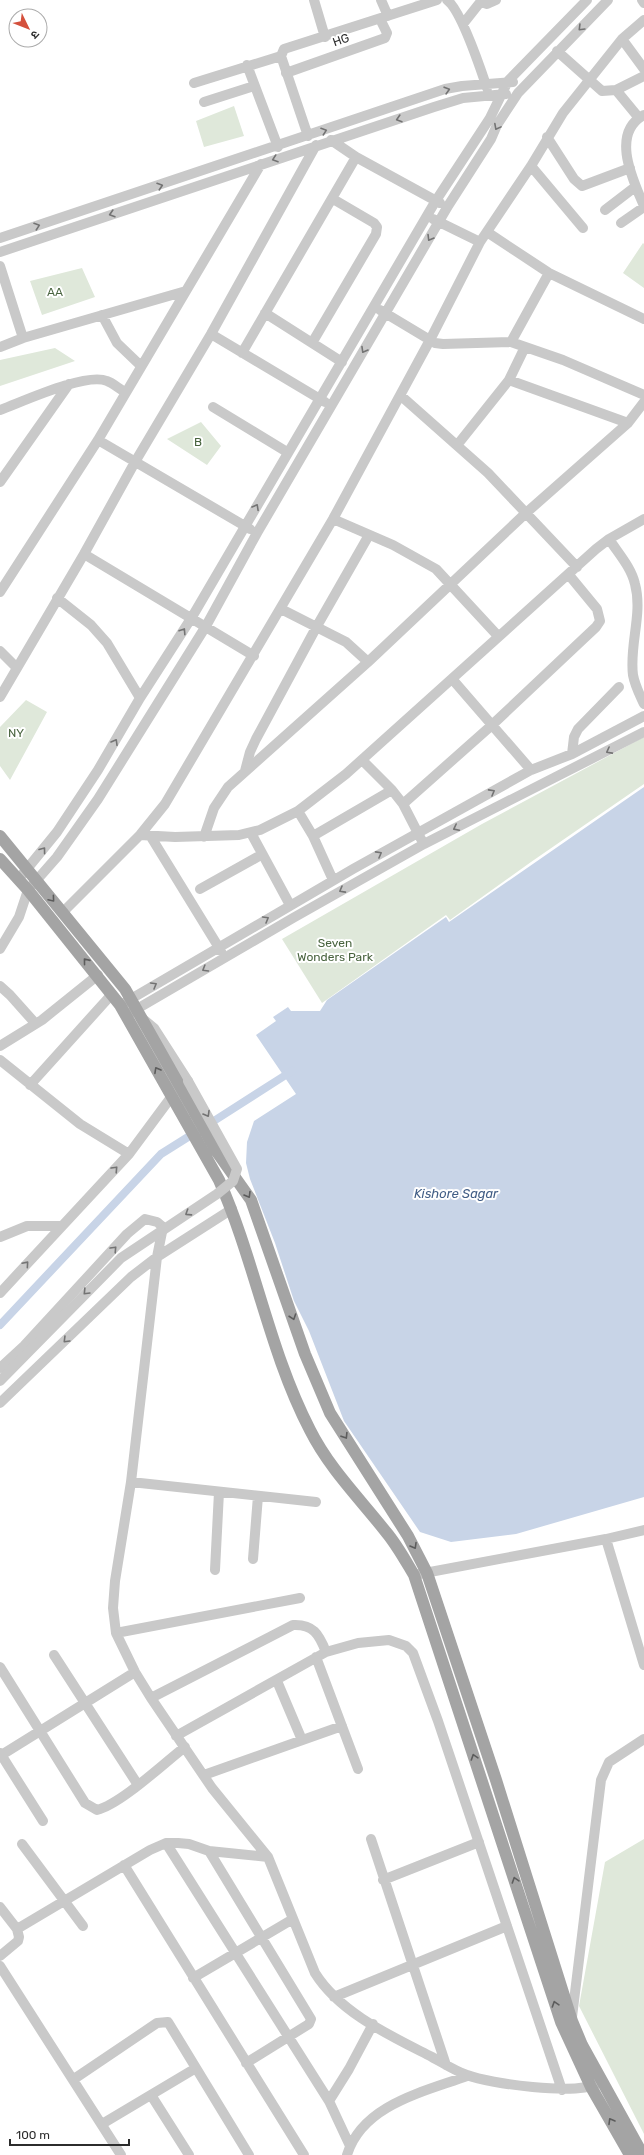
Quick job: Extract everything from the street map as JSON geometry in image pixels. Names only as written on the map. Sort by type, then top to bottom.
[{"type":"main road","points":[[0,836],[107,965],[178,1098],[213,1156],[251,1200],[306,1354],[330,1413],[408,1536],[427,1573],[496,1780],[572,2021],[596,2084],[643,2155]]},
{"type":"main road","points":[[0,859],[28,890],[112,994],[131,1009]]},
{"type":"main road","points":[[213,1156],[284,1367],[310,1431],[331,1464],[398,1548],[414,1575],[561,2022],[596,2084],[630,2155]]},
{"type":"street","points":[[314,0],[325,37]]},
{"type":"street","name":"HG","points":[[286,73],[385,38],[387,33],[381,0]]},
{"type":"street","points":[[308,136],[286,73],[281,52],[287,47],[325,37],[436,0]]},
{"type":"street","points":[[447,0],[455,8],[463,24],[490,96]]},
{"type":"street","points":[[463,24],[481,1],[487,4],[496,0]]},
{"type":"street","points":[[18,880],[28,870],[56,832],[98,770],[140,698],[192,617],[287,452],[342,362],[373,305],[435,202],[482,130],[508,81],[587,0]]},
{"type":"street","points":[[0,949],[18,917],[28,890],[57,857],[98,799],[206,626],[257,533],[385,313],[448,206],[518,94],[557,51],[608,0]]},
{"type":"street","points":[[63,912],[140,836],[164,804],[254,656],[333,520],[430,340],[486,232],[531,166],[563,113],[588,79],[622,39],[644,20]]},
{"type":"street","points":[[622,39],[644,69]]},
{"type":"street","points":[[557,51],[602,91],[616,90],[644,76]]},
{"type":"street","points":[[194,83],[247,65],[281,56]]},
{"type":"street","points":[[247,65],[278,147]]},
{"type":"street","points":[[0,238],[278,147],[445,89],[508,81],[528,84]]},
{"type":"street","points":[[204,102],[254,86]]},
{"type":"street","points":[[616,90],[641,117],[628,130],[626,136],[630,168],[635,187],[644,206],[621,223]]},
{"type":"street","points":[[0,252],[331,140],[463,98],[501,94],[518,94]]},
{"type":"street","points":[[548,137],[574,179],[582,186],[630,168]]},
{"type":"street","points":[[331,140],[356,157],[435,202],[448,206]]},
{"type":"street","points":[[0,697],[84,554],[135,462],[211,334],[316,145]]},
{"type":"street","points":[[242,353],[333,199],[356,157]]},
{"type":"street","points":[[0,591],[98,440],[261,164]]},
{"type":"street","points":[[531,166],[583,228]]},
{"type":"street","points":[[605,210],[635,187]]},
{"type":"street","points":[[312,344],[376,234],[377,227],[374,223],[333,199]]},
{"type":"street","points":[[427,216],[480,242]]},
{"type":"street","points":[[486,232],[549,273],[644,319]]},
{"type":"street","points":[[0,266],[22,338]]},
{"type":"street","points":[[511,342],[549,273]]},
{"type":"street","points":[[0,347],[22,338],[186,291]]},
{"type":"street","points":[[373,305],[430,340],[443,344],[511,342],[563,360],[644,395]]},
{"type":"street","points":[[265,313],[342,362]]},
{"type":"street","points":[[102,315],[117,343],[141,366]]},
{"type":"street","points":[[211,334],[332,406]]},
{"type":"street","points":[[458,444],[509,380],[525,347]]},
{"type":"street","points":[[0,410],[69,384],[96,379],[106,380],[125,392]]},
{"type":"street","points":[[509,380],[628,423]]},
{"type":"street","points":[[0,482],[69,384]]},
{"type":"street","points":[[400,395],[458,444],[577,567]]},
{"type":"street","points":[[204,836],[221,795],[451,586],[526,513],[628,423],[644,402]]},
{"type":"street","points":[[213,407],[287,452]]},
{"type":"street","points":[[98,440],[257,533]]},
{"type":"street","points":[[140,836],[239,835],[251,833],[298,810],[362,760],[453,680],[498,636],[569,575],[608,539],[644,519]]},
{"type":"street","points":[[333,520],[421,559],[436,569],[498,636]]},
{"type":"street","points":[[245,772],[250,752],[317,626],[369,535]]},
{"type":"street","points":[[608,539],[630,570],[641,604],[633,649],[633,674],[635,684],[644,704]]},
{"type":"street","points":[[84,554],[192,617],[254,656]]},
{"type":"street","points":[[403,804],[492,726],[596,627],[600,621],[598,609],[569,575]]},
{"type":"street","points":[[57,598],[91,625],[107,643],[140,698]]},
{"type":"street","points":[[281,609],[346,642],[368,662]]},
{"type":"street","points":[[0,651],[17,668]]},
{"type":"street","points":[[453,680],[531,770]]},
{"type":"street","points":[[572,754],[574,737],[578,729],[590,714],[619,687]]},
{"type":"street","points":[[131,1009],[219,947],[333,880],[531,770],[572,754],[644,716]]},
{"type":"street","points":[[131,1009],[424,844],[644,732]]},
{"type":"street","points":[[362,760],[392,790],[403,804],[424,844]]},
{"type":"street","points":[[313,836],[392,790]]},
{"type":"street","points":[[298,810],[313,836],[333,880]]},
{"type":"street","points":[[251,833],[261,855],[290,905]]},
{"type":"street","points":[[151,837],[225,957]]},
{"type":"street","points":[[200,889],[261,855]]},
{"type":"street","points":[[0,1046],[57,1009],[98,975]]},
{"type":"street","points":[[0,986],[10,995],[34,1023]]},
{"type":"street","points":[[30,1085],[112,994]]},
{"type":"street","points":[[0,1381],[121,1258],[217,1194],[233,1181],[237,1169],[188,1080],[154,1028],[131,1009]]},
{"type":"street","points":[[0,1060],[80,1124],[130,1154]]},
{"type":"street","points":[[0,1293],[130,1154],[178,1098]]},
{"type":"street","points":[[0,1403],[103,1302],[131,1277],[157,1257],[232,1209]]},
{"type":"street","points":[[0,1368],[24,1346],[127,1234],[145,1219],[157,1222],[163,1227],[157,1257],[132,1482],[115,1580],[113,1608],[116,1633],[135,1672],[176,1736],[268,1858],[315,1973],[323,1986],[334,1996],[373,2024],[467,2076],[562,2090],[596,2084]]},
{"type":"street","points":[[0,1237],[26,1226],[62,1226]]},
{"type":"street","points":[[132,1482],[316,1502]]},
{"type":"street","points":[[214,1570],[219,1492]]},
{"type":"street","points":[[253,1559],[258,1496]]},
{"type":"street","points":[[414,1575],[606,1539],[644,1530]]},
{"type":"street","points":[[606,1539],[644,1665]]},
{"type":"street","points":[[116,1633],[300,1598]]},
{"type":"street","points":[[151,1698],[293,1625],[305,1624],[314,1631],[322,1642],[326,1652]]},
{"type":"street","points":[[176,1736],[277,1681],[326,1652],[358,1644],[389,1640],[406,1646],[413,1653],[438,1720],[562,2090]]},
{"type":"street","points":[[54,1654],[138,1785]]},
{"type":"street","points":[[316,1657],[358,1769]]},
{"type":"street","points":[[0,1667],[86,1803],[92,1808],[97,1810],[105,1808],[138,1785],[185,1746]]},
{"type":"street","points":[[43,1821],[0,1755],[42,1732],[135,1672]]},
{"type":"street","points":[[277,1681],[302,1740]]},
{"type":"street","points":[[204,1774],[342,1726]]},
{"type":"street","points":[[572,2021],[601,1780],[609,1762],[644,1739]]},
{"type":"street","points":[[371,1839],[383,1880],[446,2065]]},
{"type":"street","points":[[383,1880],[479,1842]]},
{"type":"street","points":[[17,1929],[124,1865],[150,1850],[166,1843],[189,1844],[209,1851],[268,1858]]},
{"type":"street","points":[[166,1843],[329,2101],[348,2150]]},
{"type":"street","points":[[22,1844],[83,1926]]},
{"type":"street","points":[[209,1851],[260,1938],[311,2019],[309,2024],[246,2063]]},
{"type":"street","points":[[124,1865],[304,2155]]},
{"type":"street","points":[[0,1908],[17,1929],[19,1934],[18,1941],[0,1956]]},
{"type":"street","points":[[194,1978],[292,1919]]},
{"type":"street","points":[[334,1996],[507,1926]]},
{"type":"street","points":[[0,1966],[74,2079],[121,2155]]},
{"type":"street","points":[[74,2079],[162,2022],[168,2022],[249,2155]]},
{"type":"street","points":[[329,2101],[349,2069],[373,2024]]},
{"type":"street","points":[[102,2124],[196,2068]]},
{"type":"street","points":[[348,2150],[358,2131],[383,2110],[467,2076]]},
{"type":"street","points":[[151,2095],[189,2155]]},
{"type":"green space","points":[[234,106],[244,136],[204,147],[196,121]]},
{"type":"green space","points":[[643,243],[644,244],[644,288],[623,273]]},
{"type":"green space","name":"AA","points":[[82,268],[95,297],[42,315],[30,281]]},
{"type":"green space","points":[[55,348],[75,361],[0,386],[0,360]]},
{"type":"green space","name":"B","points":[[201,422],[221,446],[207,465],[167,439]]},
{"type":"green space","name":"NY","points":[[26,700],[47,712],[10,780],[0,766],[0,727]]},
{"type":"green space","name":"Seven Wonders Park","points":[[644,737],[644,784],[450,920],[446,915],[322,1003],[282,939],[482,824]]},
{"type":"green space","points":[[644,1839],[644,2134],[579,2006],[605,1862]]},
{"type":"water","name":"Kishore Sagar","points":[[644,787],[644,1497],[516,1534],[451,1542],[420,1532],[344,1421],[309,1331],[294,1301],[275,1243],[250,1179],[246,1163],[247,1142],[254,1121],[296,1094],[256,1035],[276,1021],[273,1017],[288,1007],[291,1011],[320,1011],[327,1000],[446,917],[449,922]]},
{"type":"waterway","points":[[206,1126],[292,1071]]},
{"type":"waterway","points":[[0,1325],[161,1154],[196,1132]]}]
